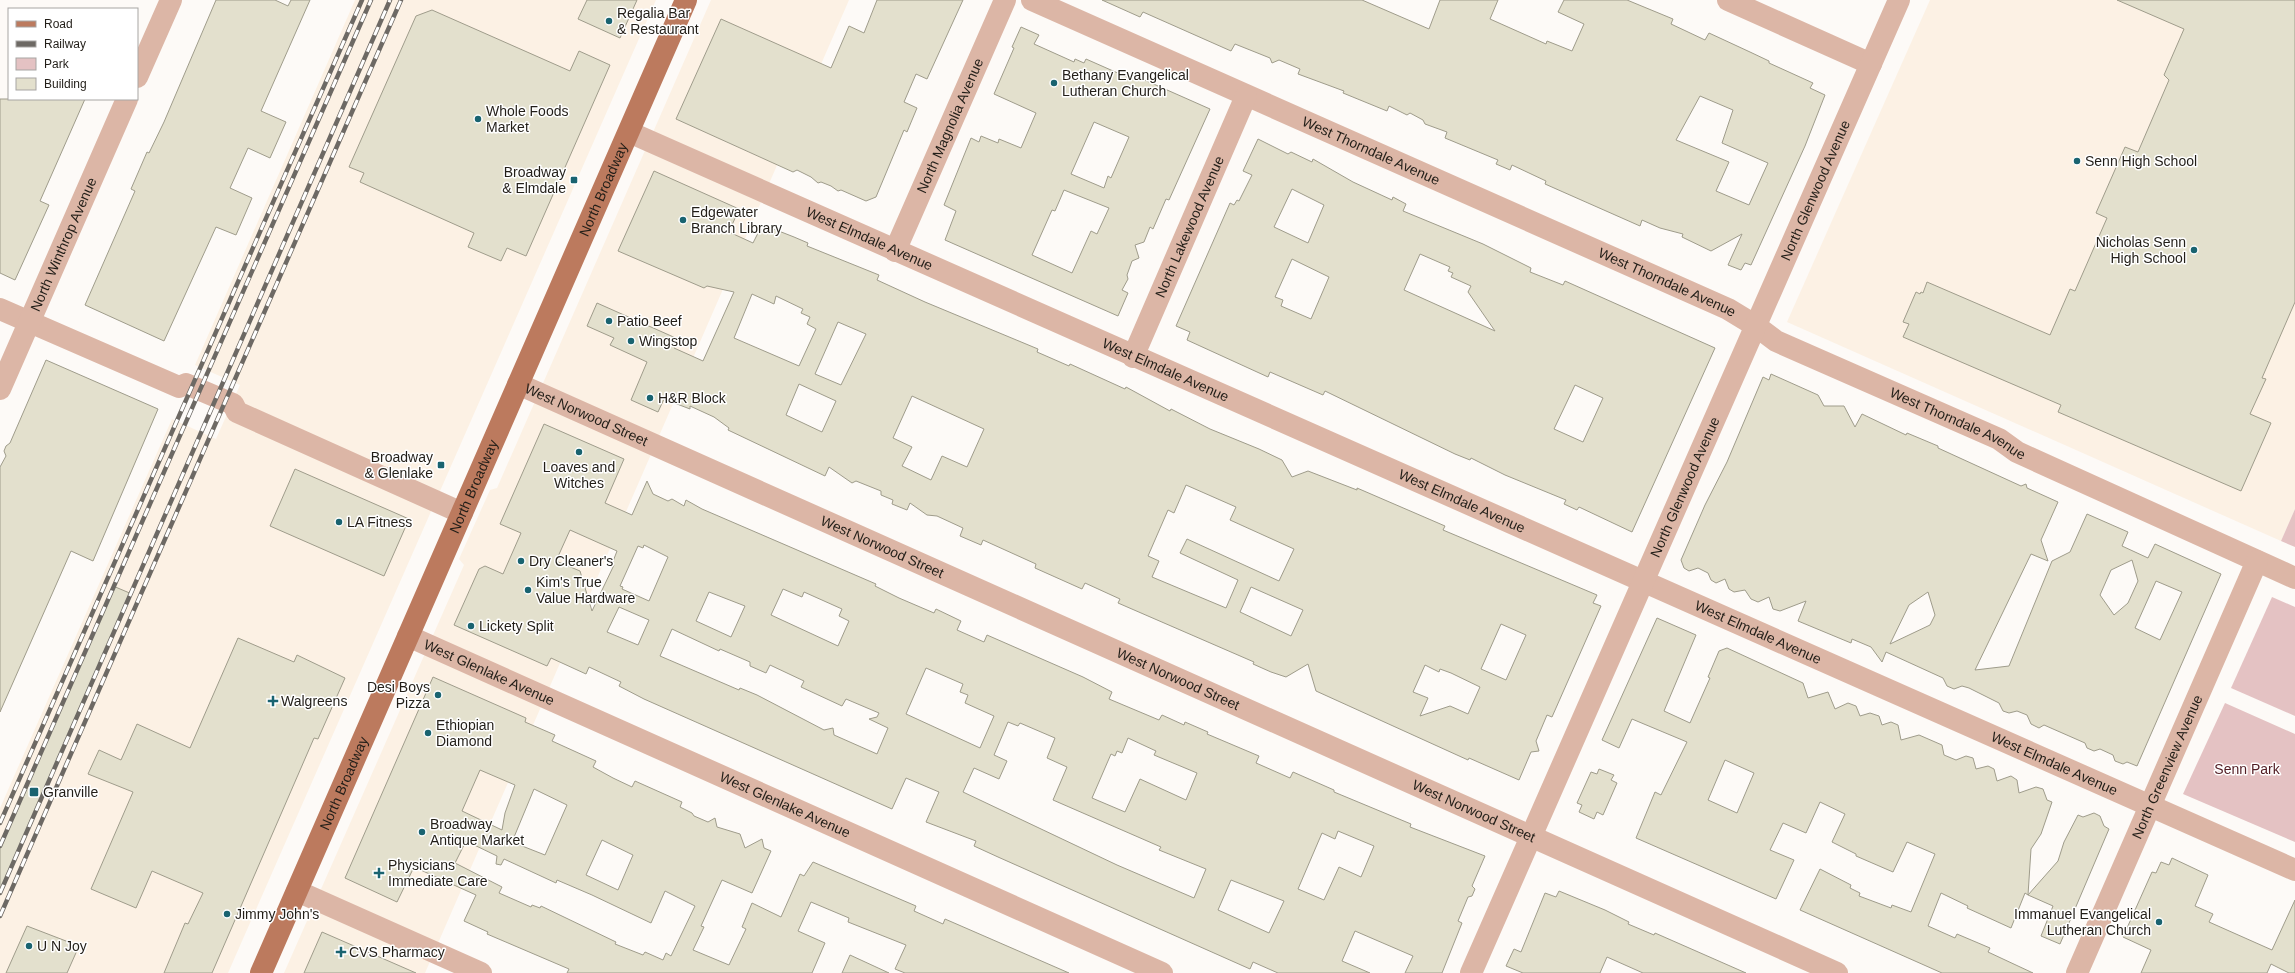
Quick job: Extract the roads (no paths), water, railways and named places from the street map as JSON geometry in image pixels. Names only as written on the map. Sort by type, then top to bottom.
[{"type":"main road","name":"North Broadway","points":[[261,973],[686,0]]},
{"type":"street","points":[[138,75],[171,0]]},
{"type":"street","name":"North Magnolia Avenue","points":[[895,251],[1005,0]]},
{"type":"street","name":"West Thorndale Avenue","points":[[1032,0],[1728,309],[1776,340],[1999,439],[2017,452],[2295,578]]},
{"type":"street","points":[[1728,0],[1871,64]]},
{"type":"street","name":"North Glenwood Avenue","points":[[1471,973],[1900,0]]},
{"type":"street","name":"North Lakewood Avenue","points":[[1133,357],[1246,96]]},
{"type":"street","name":"North Winthrop Avenue","points":[[0,389],[127,100]]},
{"type":"street","name":"West Elmdale Avenue","points":[[629,132],[1133,357],[1644,581],[2295,870]]},
{"type":"street","points":[[0,309],[178,387],[186,384],[233,404],[237,412],[462,513]]},
{"type":"street","name":"West Norwood Street","points":[[518,384],[1837,973]]},
{"type":"street","name":"North Greenview Avenue","points":[[2077,973],[2257,561]]},
{"type":"street","name":"West Glenlake Avenue","points":[[408,636],[1162,973]]},
{"type":"street","points":[[297,891],[481,973]]},
{"type":"railway","points":[[0,823],[362,0]]},
{"type":"railway","points":[[0,846],[371,0]]},
{"type":"railway","points":[[0,893],[390,0]]},
{"type":"railway","points":[[0,916],[401,0]]},
{"type":"place","name":"Regalia Bar & Restaurant","points":[[609,21]]},
{"type":"place","name":"Bethany Evangelical Lutheran Church","points":[[1054,83]]},
{"type":"place","name":"Whole Foods Market","points":[[478,119]]},
{"type":"place","name":"Senn High School","points":[[2077,161]]},
{"type":"place","name":"Broadway & Elmdale","points":[[574,180]]},
{"type":"place","name":"Edgewater Branch Library","points":[[683,220]]},
{"type":"place","name":"Nicholas Senn High School","points":[[2194,250]]},
{"type":"place","name":"Patio Beef","points":[[609,321]]},
{"type":"place","name":"Wingstop","points":[[631,341]]},
{"type":"place","name":"H&R Block","points":[[650,398]]},
{"type":"place","name":"Loaves and Witches","points":[[579,452]]},
{"type":"place","name":"Broadway & Glenlake","points":[[441,465]]},
{"type":"place","name":"LA Fitness","points":[[339,522]]},
{"type":"place","name":"Dry Cleaner's","points":[[521,561]]},
{"type":"place","name":"Kim's True Value Hardware","points":[[528,590]]},
{"type":"place","name":"Lickety Split","points":[[471,626]]},
{"type":"place","name":"Desi Boys Pizza","points":[[438,695]]},
{"type":"place","name":"Walgreens","points":[[273,701]]},
{"type":"place","name":"Ethiopian Diamond","points":[[428,733]]},
{"type":"place","name":"Granville","points":[[34,792]]},
{"type":"place","name":"Broadway Antique Market","points":[[422,832]]},
{"type":"place","name":"Physicians Immediate Care","points":[[379,873]]},
{"type":"place","name":"Jimmy John's","points":[[227,914]]},
{"type":"place","name":"Immanuel Evangelical Lutheran Church","points":[[2159,922]]},
{"type":"place","name":"U N Joy","points":[[29,946]]},
{"type":"place","name":"CVS Pharmacy","points":[[341,952]]},
{"type":"park label","name":"Senn Park","points":[[2247,769]]}]
